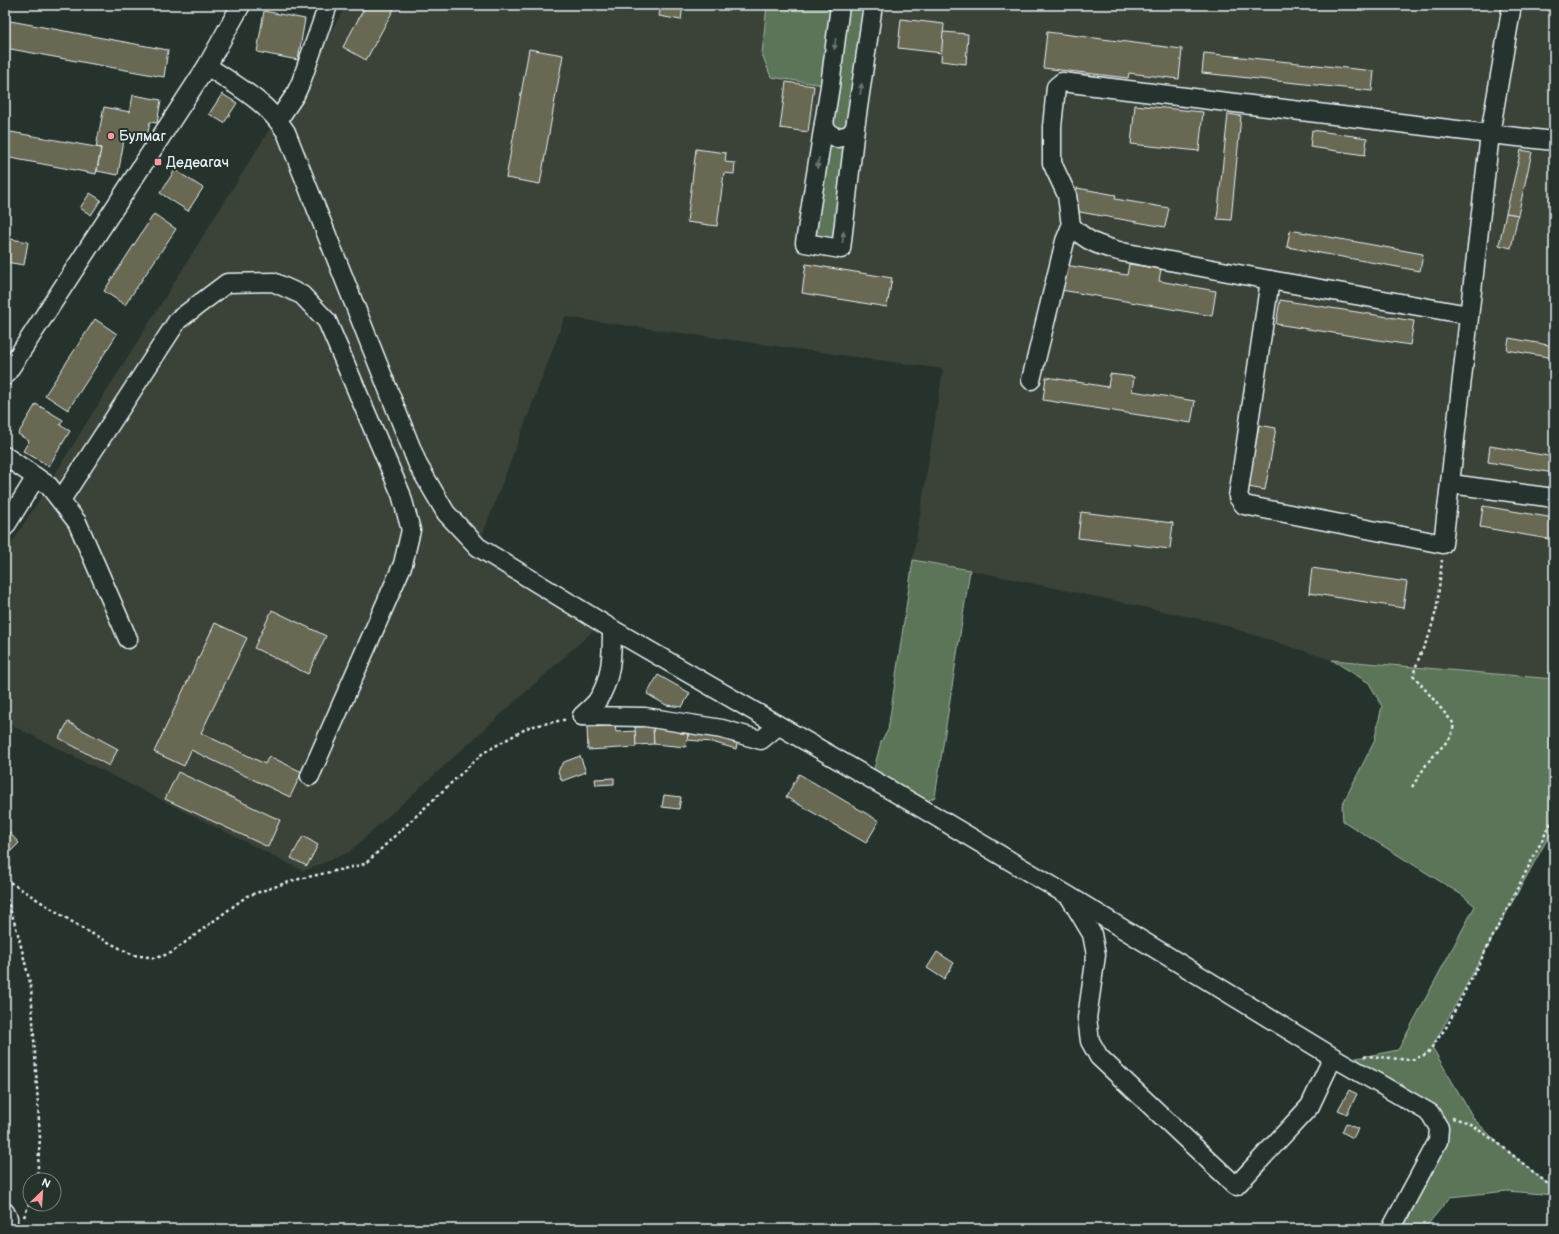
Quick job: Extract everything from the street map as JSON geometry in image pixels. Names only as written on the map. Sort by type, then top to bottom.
[{"type":"street","points":[[5,376],[207,66],[241,5]]},
{"type":"street","points":[[278,120],[295,95],[301,82],[328,5]]},
{"type":"street","points":[[840,5],[824,124],[805,243],[841,249],[855,128],[873,5]]},
{"type":"street","points":[[1270,280],[1238,497],[1244,505],[1443,544],[1490,134],[1512,5]]},
{"type":"street","points":[[207,66],[261,102],[278,120],[286,132],[418,465],[446,513],[478,547],[612,629],[918,806],[1337,1059],[1430,1113],[1439,1128],[1438,1141],[1391,1229]]},
{"type":"street","points":[[1031,380],[1065,241],[1071,226],[1066,195],[1052,163],[1052,127],[1056,87],[1062,82],[1554,141]]},
{"type":"street","points":[[824,124],[827,132],[837,138],[850,135],[855,128]]},
{"type":"street","points":[[1071,226],[1084,238],[1101,246],[1122,252],[1469,315]]},
{"type":"street","points":[[61,500],[178,320],[227,283],[273,282],[302,295],[327,321],[401,494],[411,530],[403,564],[310,776]]},
{"type":"street","points":[[5,456],[49,486],[61,500],[76,522],[128,639]]},
{"type":"street","points":[[5,527],[36,477]]},
{"type":"street","points":[[1451,484],[1554,498]]},
{"type":"street","points":[[582,716],[597,701],[604,686],[612,662],[612,629]]},
{"type":"street","points":[[582,716],[645,718],[722,729],[761,740],[778,726]]},
{"type":"street","points":[[1069,896],[1092,934],[1096,955],[1087,1018],[1090,1041],[1099,1057],[1236,1186],[1310,1106],[1337,1059]]},
{"type":"street","points":[[5,1212],[8,1218],[8,1229]]},
{"type":"path","points":[[1412,787],[1428,762],[1451,737],[1454,724],[1413,675],[1420,655],[1430,636],[1437,607],[1443,544]]},
{"type":"path","points":[[5,879],[86,930],[133,955],[156,958],[171,953],[247,896],[294,880],[365,864],[483,753],[529,727],[582,716]]},
{"type":"path","points":[[1337,1059],[1368,1056],[1410,1060],[1427,1054],[1446,1026],[1554,817]]},
{"type":"path","points":[[5,893],[18,934],[31,987],[40,1138],[38,1172]]},
{"type":"path","points":[[1430,1113],[1467,1122],[1498,1143],[1554,1189]]},
{"type":"shaded area","points":[[347,5],[1554,5],[1554,679],[1332,660],[1214,622],[970,570],[913,560],[943,369],[565,317],[478,547],[596,619],[593,631],[349,852],[304,871],[5,722],[5,554]]},
{"type":"green space","points":[[767,5],[873,5],[841,249],[805,243],[830,86],[771,77],[762,54]]},
{"type":"green space","points":[[913,560],[970,570],[935,797],[918,806],[871,780],[881,742],[888,730]]},
{"type":"green space","points":[[1332,660],[1554,679],[1554,827],[1432,1047],[1474,1119],[1498,1143],[1554,1189],[1554,1195],[1507,1191],[1450,1197],[1424,1229],[1391,1229],[1439,1128],[1341,1061],[1398,1050],[1475,906],[1462,895],[1343,821],[1342,805],[1374,742],[1382,706],[1369,683]]},
{"type":"building","points":[[366,5],[396,5],[366,60],[343,47]]},
{"type":"building","points":[[598,5],[618,5],[617,11],[597,7]]},
{"type":"building","points":[[661,5],[683,5],[681,20],[659,16]]},
{"type":"building","points":[[264,11],[305,19],[298,60],[257,52]]},
{"type":"building","points":[[901,19],[944,24],[942,53],[898,48]]},
{"type":"building","points":[[5,20],[168,50],[164,77],[5,48]]},
{"type":"building","points":[[943,32],[968,34],[966,64],[941,61]]},
{"type":"building","points":[[1047,32],[1182,49],[1179,79],[1129,73],[1128,78],[1043,68]]},
{"type":"building","points":[[529,49],[563,55],[540,184],[506,178]]},
{"type":"building","points":[[1204,53],[1374,71],[1372,91],[1202,73]]},
{"type":"building","points":[[786,82],[814,86],[808,132],[780,128]]},
{"type":"building","points":[[222,94],[237,103],[224,123],[209,114]]},
{"type":"building","name":"Булмаг","points":[[133,95],[161,100],[157,123],[150,122],[147,138],[125,134],[118,175],[97,171],[101,148],[96,147],[104,107],[130,112]]},
{"type":"building","points":[[1135,105],[1203,112],[1199,151],[1131,144]]},
{"type":"building","points":[[1228,114],[1241,116],[1231,220],[1217,219]]},
{"type":"building","points":[[1312,130],[1367,138],[1365,155],[1310,147]]},
{"type":"building","points":[[5,131],[101,148],[96,174],[5,157]]},
{"type":"building","points":[[696,149],[726,153],[725,162],[735,163],[734,174],[724,173],[717,226],[687,222]]},
{"type":"building","points":[[1521,150],[1532,152],[1518,215],[1506,213]]},
{"type":"building","points":[[175,170],[203,188],[188,211],[160,193]]},
{"type":"building","points":[[1077,188],[1116,195],[1115,199],[1169,208],[1165,227],[1074,211]]},
{"type":"building","points":[[90,193],[101,200],[91,215],[80,208]]},
{"type":"building","points":[[1506,213],[1518,215],[1511,248],[1499,245]]},
{"type":"building","points":[[154,214],[176,229],[125,305],[104,291]]},
{"type":"building","points":[[1290,230],[1423,254],[1420,271],[1287,247]]},
{"type":"building","points":[[5,238],[28,242],[24,265],[5,262]]},
{"type":"building","points":[[806,264],[892,278],[887,307],[802,293]]},
{"type":"building","points":[[1129,264],[1161,269],[1159,281],[1216,291],[1212,316],[1061,290],[1065,265],[1127,275]]},
{"type":"building","points":[[1280,300],[1414,321],[1410,345],[1276,324]]},
{"type":"building","points":[[95,319],[117,334],[68,410],[45,395]]},
{"type":"building","points":[[1509,338],[1554,346],[1554,358],[1507,350]]},
{"type":"building","points":[[1110,374],[1134,377],[1132,391],[1195,401],[1191,423],[1043,400],[1046,377],[1108,387]]},
{"type":"building","points":[[36,404],[63,420],[60,425],[70,431],[49,466],[23,451],[29,441],[18,434]]},
{"type":"building","points":[[1259,425],[1276,428],[1265,490],[1248,487]]},
{"type":"building","points":[[1490,446],[1554,457],[1554,473],[1488,462]]},
{"type":"building","points":[[1483,506],[1554,518],[1554,540],[1480,527]]},
{"type":"building","points":[[1081,512],[1173,523],[1170,549],[1078,538]]},
{"type":"building","points":[[1312,568],[1407,582],[1403,608],[1309,593]]},
{"type":"building","points":[[272,610],[326,636],[308,674],[254,648]]},
{"type":"building","points":[[215,623],[247,638],[201,733],[265,764],[269,756],[302,772],[290,797],[191,750],[184,766],[154,752]]},
{"type":"building","points":[[658,675],[690,693],[682,707],[666,705],[647,694]]},
{"type":"building","points":[[68,722],[118,749],[109,766],[59,738]]},
{"type":"building","points":[[615,726],[616,732],[636,731],[636,747],[588,750],[587,727]]},
{"type":"building","points":[[653,726],[654,744],[636,745],[635,727]]},
{"type":"building","points":[[653,726],[680,728],[680,733],[688,734],[686,747],[654,744]]},
{"type":"building","points":[[690,729],[738,739],[736,749],[712,742],[687,740]]},
{"type":"building","points":[[580,756],[586,772],[562,781],[558,772],[560,767],[564,762]]},
{"type":"building","points":[[178,772],[280,820],[268,847],[165,799]]},
{"type":"building","points":[[799,774],[879,821],[866,843],[786,797]]},
{"type":"building","points":[[614,778],[614,784],[596,785],[595,779]]},
{"type":"building","points":[[664,795],[681,797],[679,809],[662,807]]},
{"type":"building","points":[[5,828],[19,843],[5,857]]},
{"type":"building","points":[[303,836],[318,845],[307,866],[291,858]]},
{"type":"building","points":[[937,952],[954,963],[944,979],[927,968]]},
{"type":"building","points":[[1349,1090],[1357,1094],[1347,1114],[1338,1110]]},
{"type":"building","points":[[1346,1123],[1358,1129],[1353,1138],[1342,1132]]},
{"type":"place","name":"Булмаг","points":[[111,136]]},
{"type":"place","name":"Дедеагач","points":[[158,162]]}]
